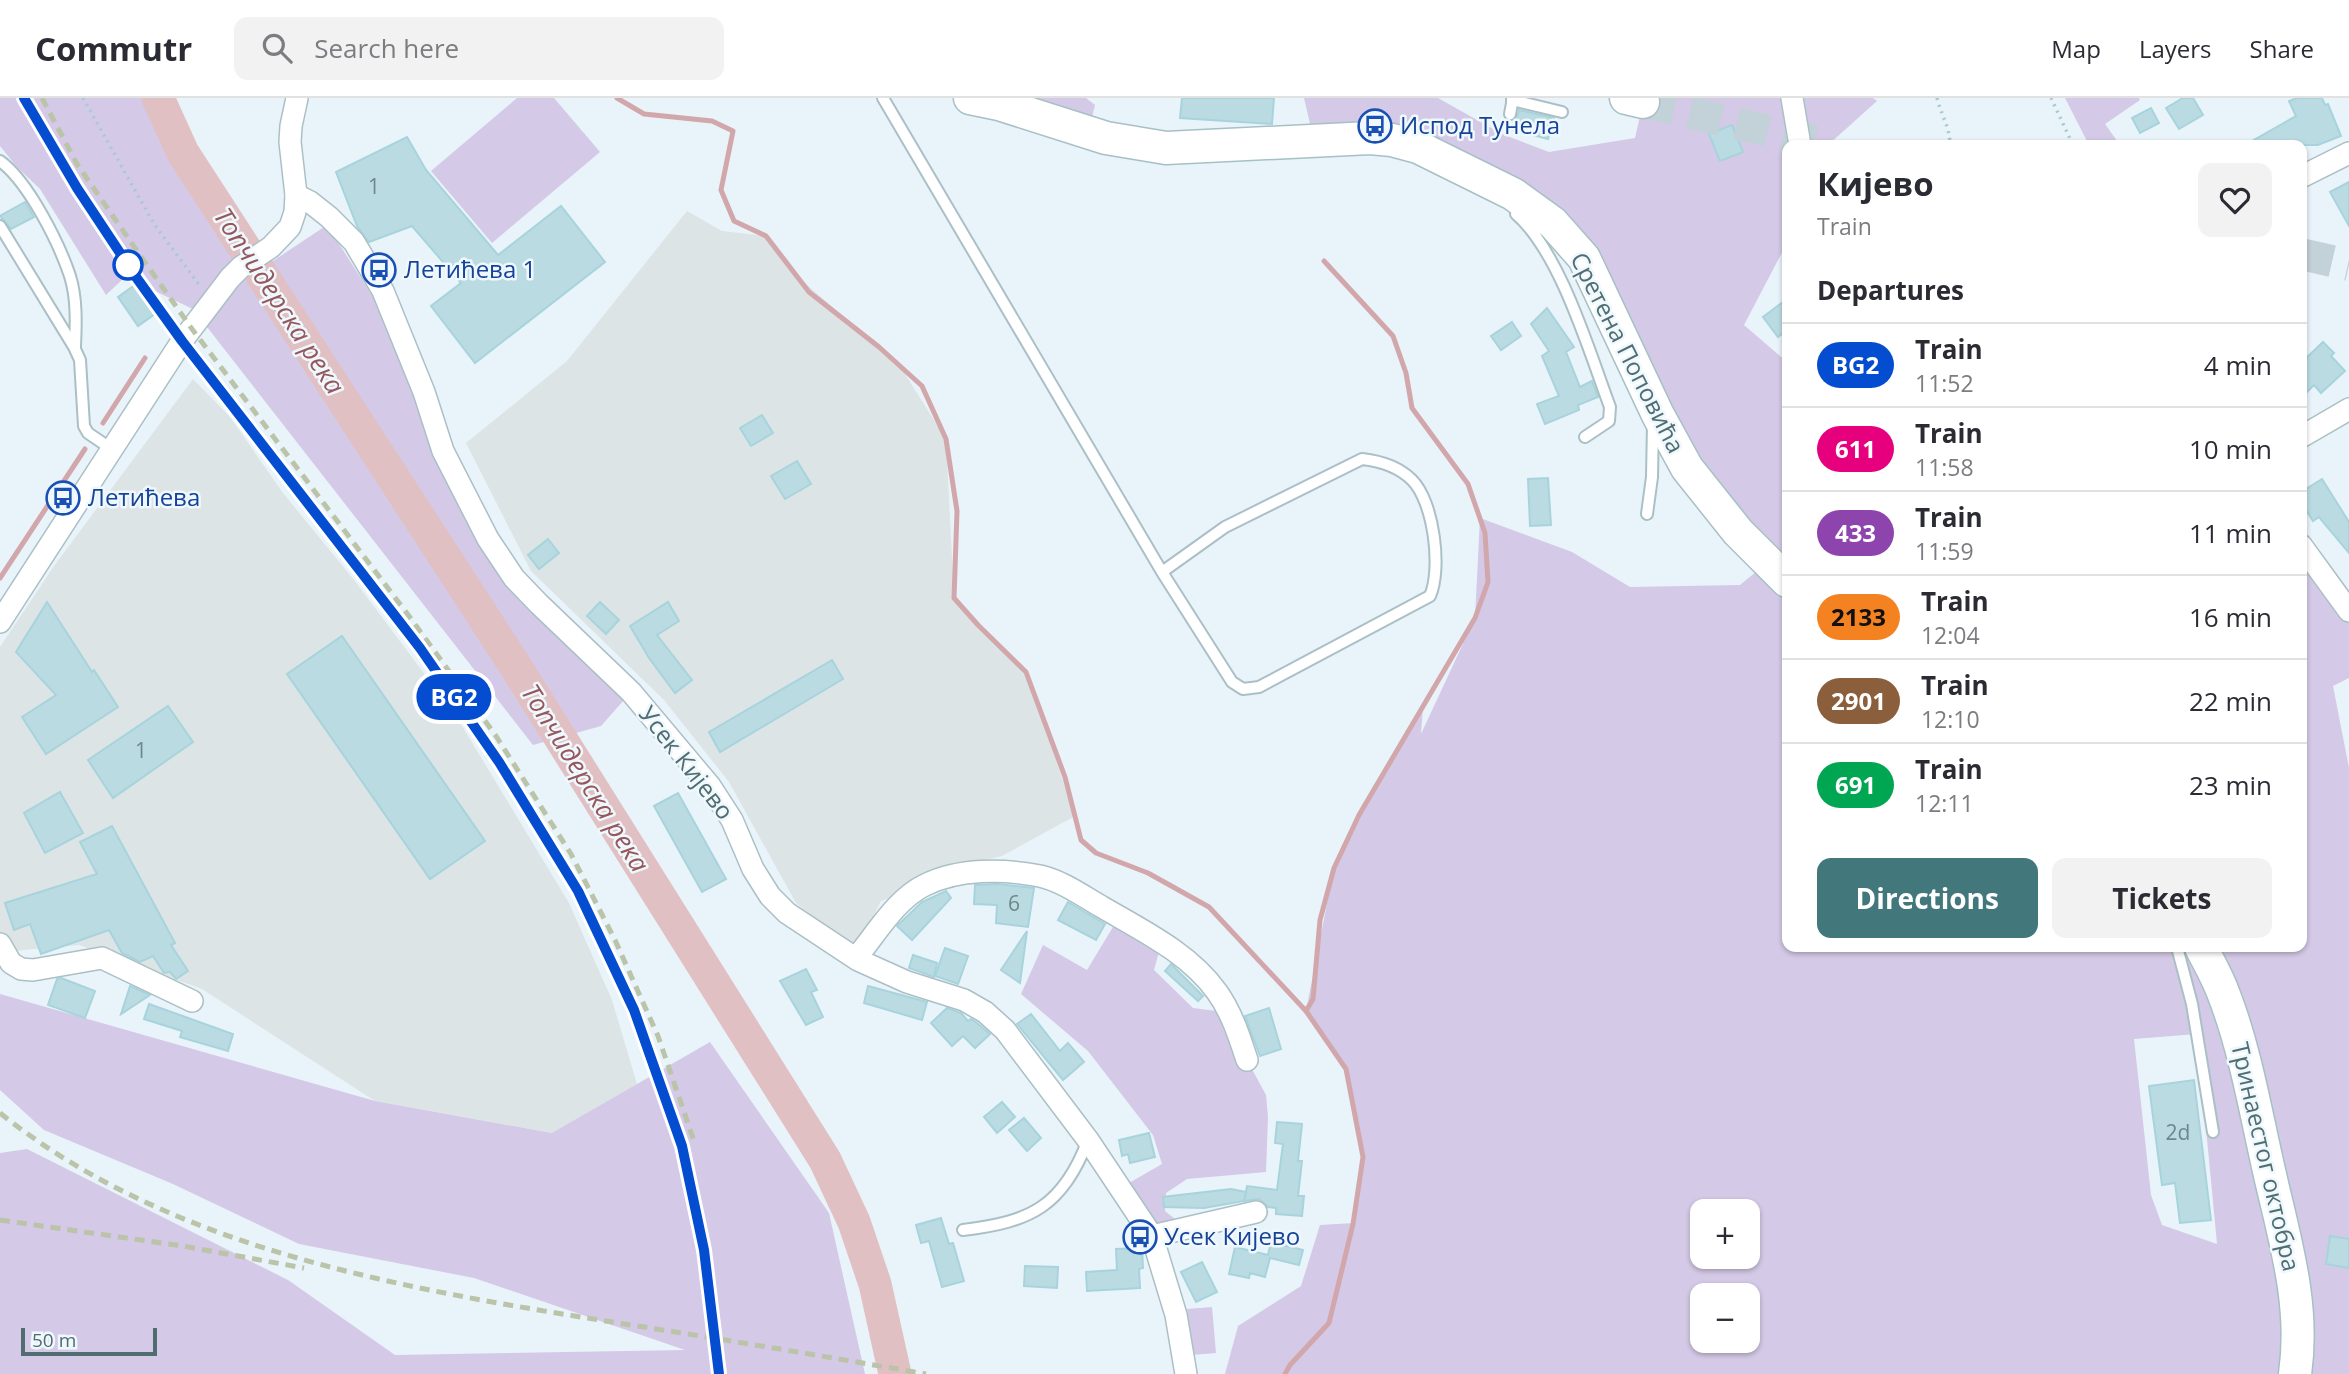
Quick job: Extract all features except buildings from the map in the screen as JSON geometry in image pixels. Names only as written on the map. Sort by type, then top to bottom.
[{"type":"street","points":[[0,622],[182,341],[230,278],[241,267],[271,247],[289,228],[295,212],[296,195],[290,126],[297,98]]},
{"type":"street","name":"Сретена Поповића","points":[[970,98],[999,104],[1107,138],[1166,148],[1370,138],[1392,140],[1418,147],[1513,194],[1553,223],[1584,258],[1658,415],[1687,468],[1738,532],[1782,576]]},
{"type":"street","points":[[1792,98],[1799,140]]},
{"type":"street","points":[[2307,174],[2349,153]]},
{"type":"street","name":"Усек Кијево","points":[[296,195],[329,217],[354,242],[383,291],[424,392],[443,451],[488,539],[514,578],[631,692],[710,786],[732,820],[753,869],[770,896],[786,914],[856,958],[895,977],[964,1000],[985,1012],[1005,1030],[1088,1140],[1152,1236],[1176,1315],[1186,1374]]},
{"type":"street","points":[[2307,434],[2349,410]]},
{"type":"street","points":[[2307,553],[2349,611]]},
{"type":"street","points":[[856,958],[905,898],[943,877],[1000,871],[1043,877],[1073,890],[1182,957],[1216,990],[1231,1013],[1247,1060]]},
{"type":"street","points":[[0,944],[11,963],[20,969],[33,970],[102,958],[192,1001]]},
{"type":"street","name":"Тринаестог октобра","points":[[2203,952],[2224,994],[2240,1048],[2287,1242],[2297,1300],[2298,1357],[2295,1374]]},
{"type":"street","points":[[1152,1236],[1256,1212]]},
{"type":"lane","points":[[883,98],[1162,572],[1232,682],[1243,689],[1259,687],[1430,596],[1435,584],[1433,531],[1424,496],[1412,479],[1383,462],[1362,459],[1225,527],[1162,572]]},
{"type":"lane","points":[[1510,114],[1513,99],[1562,112]]},
{"type":"lane","points":[[0,161],[9,168],[40,210],[70,277],[76,318],[75,347]]},
{"type":"lane","points":[[1497,186],[1504,204],[1523,220],[1556,270],[1610,407],[1609,421],[1585,437]]},
{"type":"lane","points":[[0,226],[75,347],[80,360],[84,426],[88,433],[113,450]]},
{"type":"lane","points":[[1647,514],[1652,477],[1651,428],[1658,415]]},
{"type":"lane","points":[[2178,952],[2192,1004],[2213,1132]]},
{"type":"lane","points":[[963,1230],[996,1226],[1028,1216],[1044,1205],[1068,1183],[1088,1140]]},
{"type":"path","points":[[83,98],[153,224],[213,303]]},
{"type":"path","points":[[1937,98],[1947,122],[1949,140]]},
{"type":"path","points":[[2051,98],[2071,140]]},
{"type":"shaded area","points":[[0,98],[146,98],[255,273],[327,225],[403,344],[514,578],[631,692],[601,726],[533,745],[193,309],[125,277],[106,295],[40,189],[0,146]]},
{"type":"shaded area","points":[[517,98],[554,98],[600,152],[492,243],[431,171]]},
{"type":"shaded area","points":[[1025,98],[1086,98],[1095,105],[1092,117]]},
{"type":"shaded area","points":[[1304,98],[1438,98],[1502,134],[1549,152],[1635,138],[1643,103],[1626,98],[1873,98],[1877,101],[1834,140],[1782,140],[1782,253],[1744,325],[1782,358],[1782,952],[2307,952],[2307,553],[2349,611],[2349,678],[2333,686],[2349,768],[2349,1374],[1225,1374],[1238,1326],[1301,1286],[1320,1225],[1354,1223],[1363,1157],[1346,1069],[1306,1011],[1334,868],[1366,802],[1423,707],[1421,734],[1475,618],[1480,518],[1572,552],[1630,587],[1740,585],[1768,562],[1738,532],[1584,258],[1513,194],[1311,128]],"holes":[[[2197,1034],[2217,1244],[2162,1225],[2151,1195],[2134,1039]]]},
{"type":"shaded area","points":[[2065,98],[2139,98],[2140,100],[2105,124],[2116,140],[2086,140]]},
{"type":"shaded area","points":[[687,211],[722,231],[766,236],[797,276],[900,366],[946,439],[954,598],[1026,672],[1075,816],[1002,856],[962,865],[923,886],[881,901],[855,952],[796,903],[729,782],[664,700],[531,571],[466,443],[567,361]]},
{"type":"shaded area","points":[[193,379],[230,417],[283,493],[354,580],[456,716],[569,903],[612,1000],[637,1084],[553,1133],[375,1101],[202,989],[79,945],[2,952],[0,949],[0,647],[54,566]]},
{"type":"shaded area","points":[[1116,922],[1160,948],[1154,970],[1193,1008],[1231,1013],[1247,1060],[1266,1095],[1266,1172],[1187,1179],[1166,1193],[1165,1211],[1181,1224],[1160,1229],[1129,1183],[1162,1164],[1153,1135],[1088,1051],[1021,994],[1043,945],[1087,970]]},
{"type":"shaded area","points":[[0,994],[375,1101],[552,1133],[710,1042],[829,1213],[865,1374],[0,1374],[0,1153],[27,1149],[288,1280],[395,1355],[685,1350],[474,1278],[299,1244],[173,1184],[44,1130],[0,1090]]},
{"type":"shaded area","points":[[1212,1307],[1216,1353],[1191,1355],[1187,1309]]},
{"type":"waterway","name":"Топчидерска река","points":[[158,98],[183,153],[514,664],[825,1160],[854,1222],[875,1284],[895,1374]]},
{"type":"waterway","points":[[617,98],[644,114],[712,121],[733,131],[721,190],[734,221],[766,236],[809,292],[879,347],[922,386],[946,439],[957,511],[954,598],[1026,672],[1065,777],[1081,840],[1096,853],[1148,873],[1209,907],[1306,1011],[1313,999],[1320,920],[1334,868],[1359,815],[1475,618],[1488,582],[1485,533],[1468,484],[1412,408],[1406,373],[1393,336],[1324,261]]},
{"type":"waterway","points":[[103,423],[145,358]]},
{"type":"waterway","points":[[0,578],[85,449]]},
{"type":"waterway","points":[[1285,1374],[1329,1323],[1353,1224],[1363,1157],[1346,1069],[1306,1011]]},
{"type":"tunnel","points":[[1643,102],[1808,140]]},
{"type":"tunnel","points":[[2307,255],[2349,265]]},
{"type":"railway","points":[[24,98],[62,166],[142,285],[219,390],[418,646],[472,720],[523,798],[570,877],[612,959],[641,1028],[682,1146]]},
{"type":"railway","points":[[42,98],[77,164],[137,251],[192,329],[409,616],[496,736],[571,854],[615,940],[658,1036],[694,1141]]},
{"type":"railway","points":[[0,1113],[67,1160],[139,1199],[215,1231],[294,1257],[456,1295],[926,1374]]},
{"type":"railway","points":[[0,1220],[183,1246],[304,1268]]},
{"type":"train","name":"BG2","points":[[24,98],[77,188],[136,277],[182,341],[420,648],[499,762],[578,891],[634,1010],[682,1146],[704,1250],[719,1374]]},
{"type":"place","name":"Испод Тунела","points":[[1375,126]]},
{"type":"place","name":"Летићева 1","points":[[379,270]]},
{"type":"place","name":"Летићева","points":[[63,498]]},
{"type":"place","name":"Усек Кијево","points":[[1140,1237]]}]
